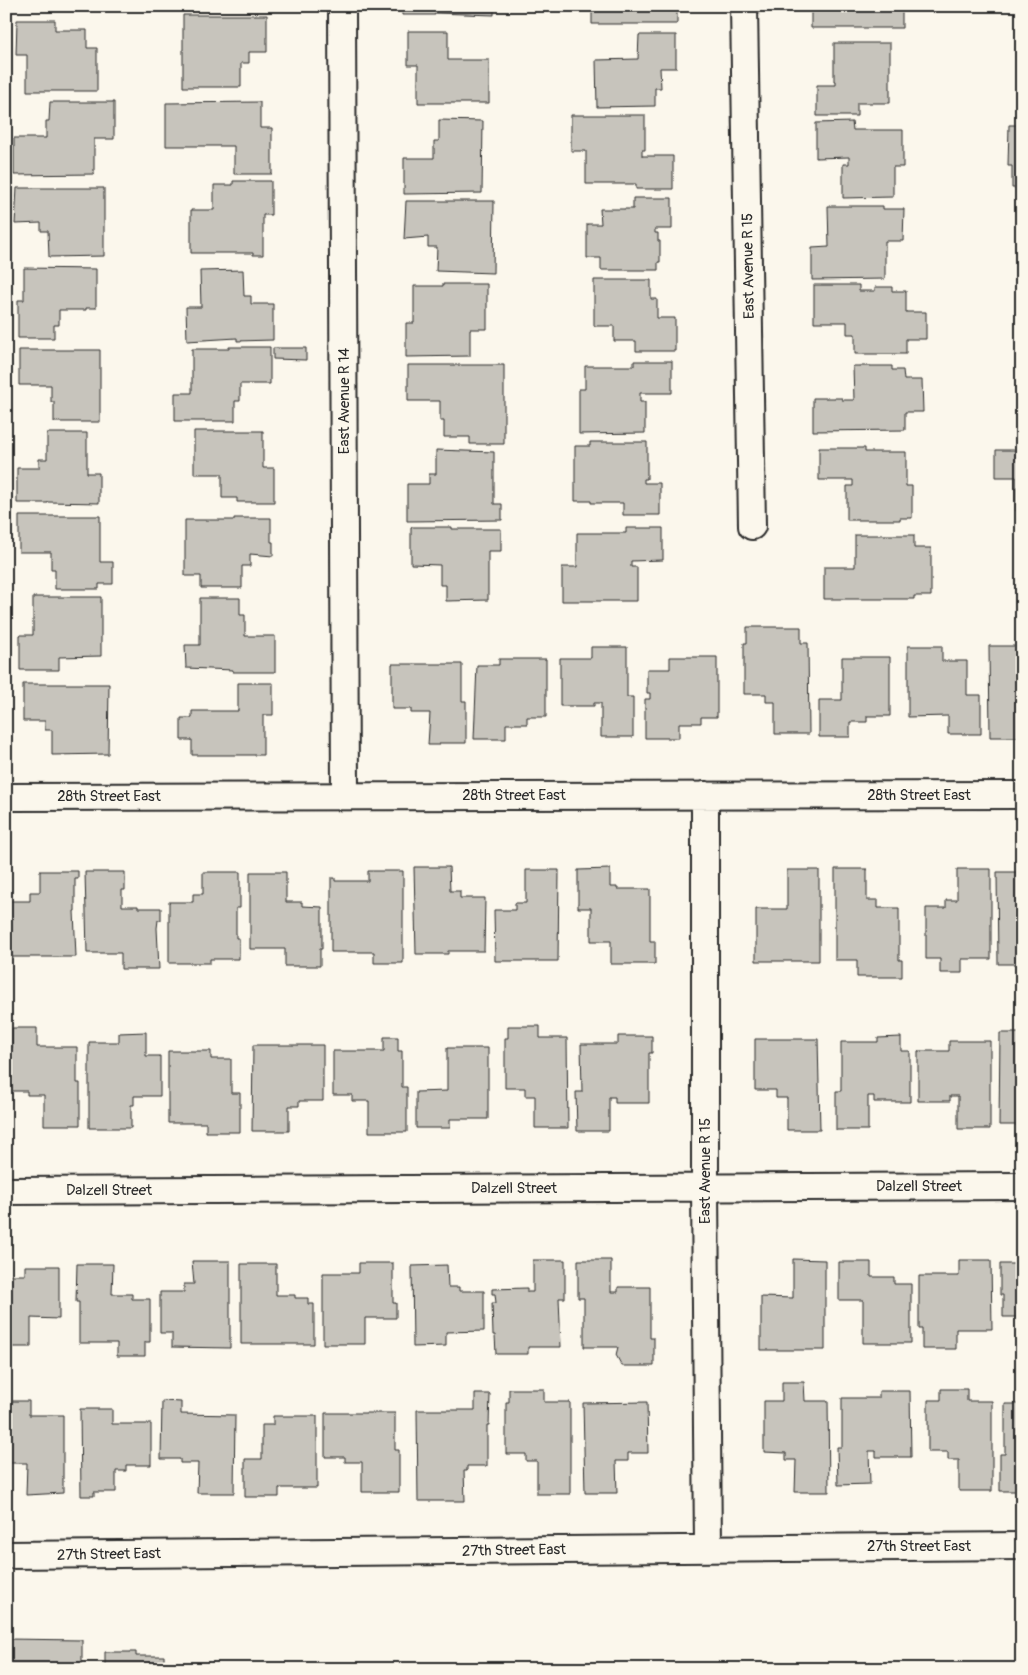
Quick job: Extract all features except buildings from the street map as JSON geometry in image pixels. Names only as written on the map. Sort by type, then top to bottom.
[{"type":"street","name":"East Avenue R 14","points":[[342,6],[346,796]]},
{"type":"street","name":"East Avenue R 15","points":[[744,6],[752,526]]},
{"type":"street","name":"East Avenue R 15","points":[[705,795],[705,1187],[708,1548]]},
{"type":"street","name":"28th Street East","points":[[6,797],[1022,795]]},
{"type":"street","name":"Dalzell Street","points":[[6,1191],[1022,1186]]},
{"type":"street","name":"27th Street East","points":[[6,1555],[1022,1546]]}]
